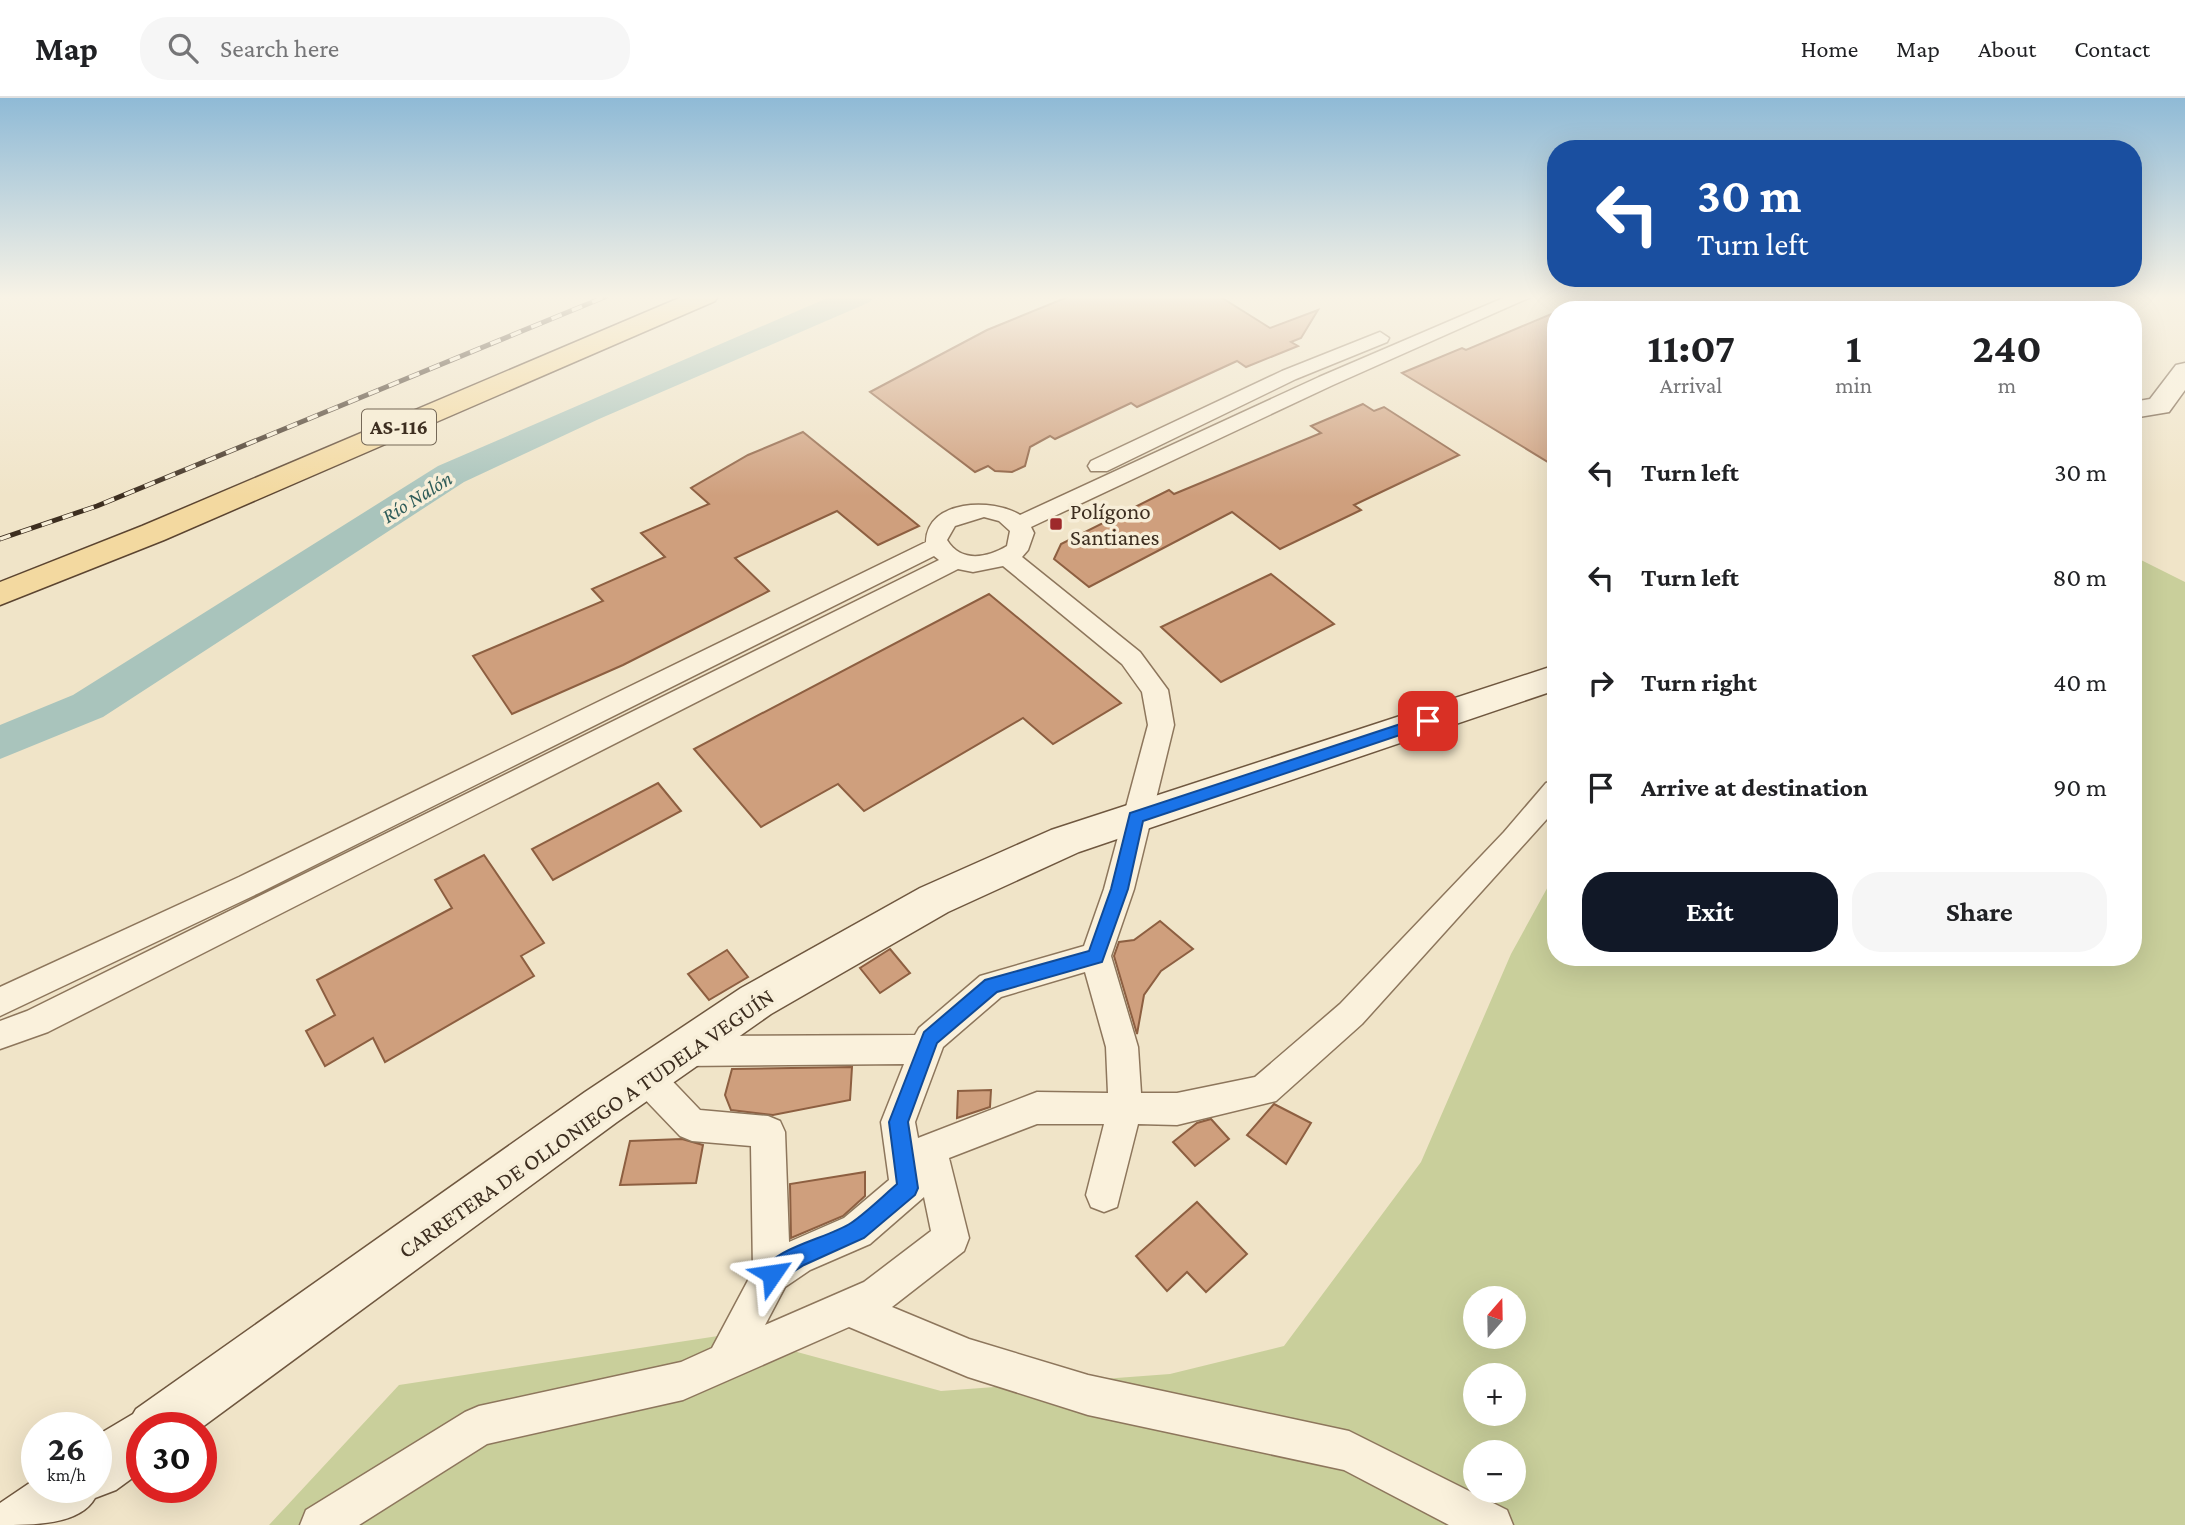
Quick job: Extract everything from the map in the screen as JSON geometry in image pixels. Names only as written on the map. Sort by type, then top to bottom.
[{"type":"main road","name":"AS-116","points":[[0,593],[93,558],[549,363]]},
{"type":"main road","name":"AS-116","points":[[0,604],[24,595],[93,558]]},
{"type":"street","points":[[1011,519],[1289,375],[1319,363]]},
{"type":"street","points":[[1011,519],[1371,363]]},
{"type":"street","points":[[2142,408],[2159,405],[2185,371]]},
{"type":"street","points":[[0,1002],[946,553],[978,565],[1007,557],[1022,543],[1023,533],[1011,519],[984,510],[950,518],[937,531],[946,553]]},
{"type":"street","points":[[0,1035],[62,1009],[946,553]]},
{"type":"street","points":[[1007,557],[1131,658],[1154,690],[1161,725],[1119,889],[1096,956],[1122,1047],[1125,1109],[1104,1195]]},
{"type":"street","name":"CARRETERA DE OLLONIEGO A TUDELA VEGUÍN","points":[[177,1412],[756,1001],[934,900],[1065,841],[1547,680]]},
{"type":"street","points":[[726,1362],[772,1274],[797,1257],[857,1231],[921,1177],[930,1149],[1037,1108],[1177,1109],[1264,1090],[1351,1014],[1514,841],[1547,801]]},
{"type":"street","points":[[321,1525],[479,1426],[683,1381],[877,1294],[951,1238],[898,1122],[930,1038],[991,986],[1096,956]]},
{"type":"street","points":[[772,1274],[768,1132],[692,1125],[664,1064],[926,1049]]},
{"type":"street","points":[[848,1307],[968,1358],[1088,1395],[1349,1451],[1492,1525]]},
{"type":"street","points":[[18,1525],[50,1503]]},
{"type":"green space","points":[[2142,560],[2185,582],[2185,1525],[269,1525],[399,1385],[731,1334],[941,1391],[1170,1374],[1284,1346],[1421,1162],[1511,954],[1547,888],[1547,966],[2142,966]]},
{"type":"building","points":[[925,363],[1234,363],[1137,407],[1131,403],[1055,439],[1050,436],[1030,447],[1025,466],[1012,472],[995,471],[988,466],[975,472],[870,392]]},
{"type":"building","points":[[1239,363],[1257,363],[1246,367]]},
{"type":"building","points":[[1427,363],[1547,363],[1547,462],[1402,373]]},
{"type":"building","points":[[1363,404],[1374,411],[1384,407],[1459,455],[1354,505],[1361,510],[1280,549],[1232,512],[1089,587],[1054,559],[1061,544],[1169,490],[1174,494],[1321,433],[1311,426]]},
{"type":"building","points":[[803,432],[919,526],[878,545],[837,511],[735,558],[769,591],[623,665],[512,714],[473,656],[603,601],[592,589],[665,557],[641,533],[709,504],[691,488],[748,455]]},
{"type":"building","points":[[1271,574],[1334,624],[1221,682],[1161,627]]},
{"type":"building","points":[[989,594],[1121,703],[1053,744],[1023,718],[864,811],[838,784],[761,827],[694,749]]},
{"type":"building","points":[[658,783],[681,811],[553,880],[532,849]]},
{"type":"building","points":[[484,855],[544,943],[521,956],[534,976],[385,1062],[373,1038],[325,1066],[306,1031],[335,1015],[317,980],[452,908],[435,880]]},
{"type":"building","points":[[1160,921],[1193,949],[1161,971],[1144,995],[1137,1034],[1114,956],[1119,942],[1134,940]]},
{"type":"building","points":[[890,949],[910,973],[880,993],[860,968]]},
{"type":"building","points":[[727,950],[748,977],[709,1000],[688,974]]},
{"type":"building","points":[[852,1067],[850,1100],[773,1115],[731,1110],[725,1095],[732,1069]]},
{"type":"building","points":[[991,1090],[990,1107],[957,1118],[958,1091]]},
{"type":"building","points":[[1274,1104],[1311,1123],[1286,1164],[1247,1135]]},
{"type":"building","points":[[1211,1119],[1229,1139],[1195,1166],[1173,1142],[1197,1123]]},
{"type":"building","points":[[682,1139],[703,1145],[696,1183],[620,1185],[630,1141]]},
{"type":"building","points":[[865,1172],[865,1196],[843,1216],[791,1238],[790,1184]]},
{"type":"building","points":[[1197,1202],[1247,1254],[1206,1292],[1187,1272],[1167,1291],[1136,1256]]},
{"type":"waterway","name":"Río Nalón","points":[[0,743],[88,706],[451,474],[703,363]]},
{"type":"railway","points":[[0,539],[97,506],[445,363]]},
{"type":"place","name":"Polígono Santianes","points":[[1056,524]]},
{"type":"route","points":[[772,1274],[797,1257],[857,1231],[908,1188],[898,1122],[930,1038],[991,986],[1096,956],[1119,889],[1136,817],[1428,721]]}]
